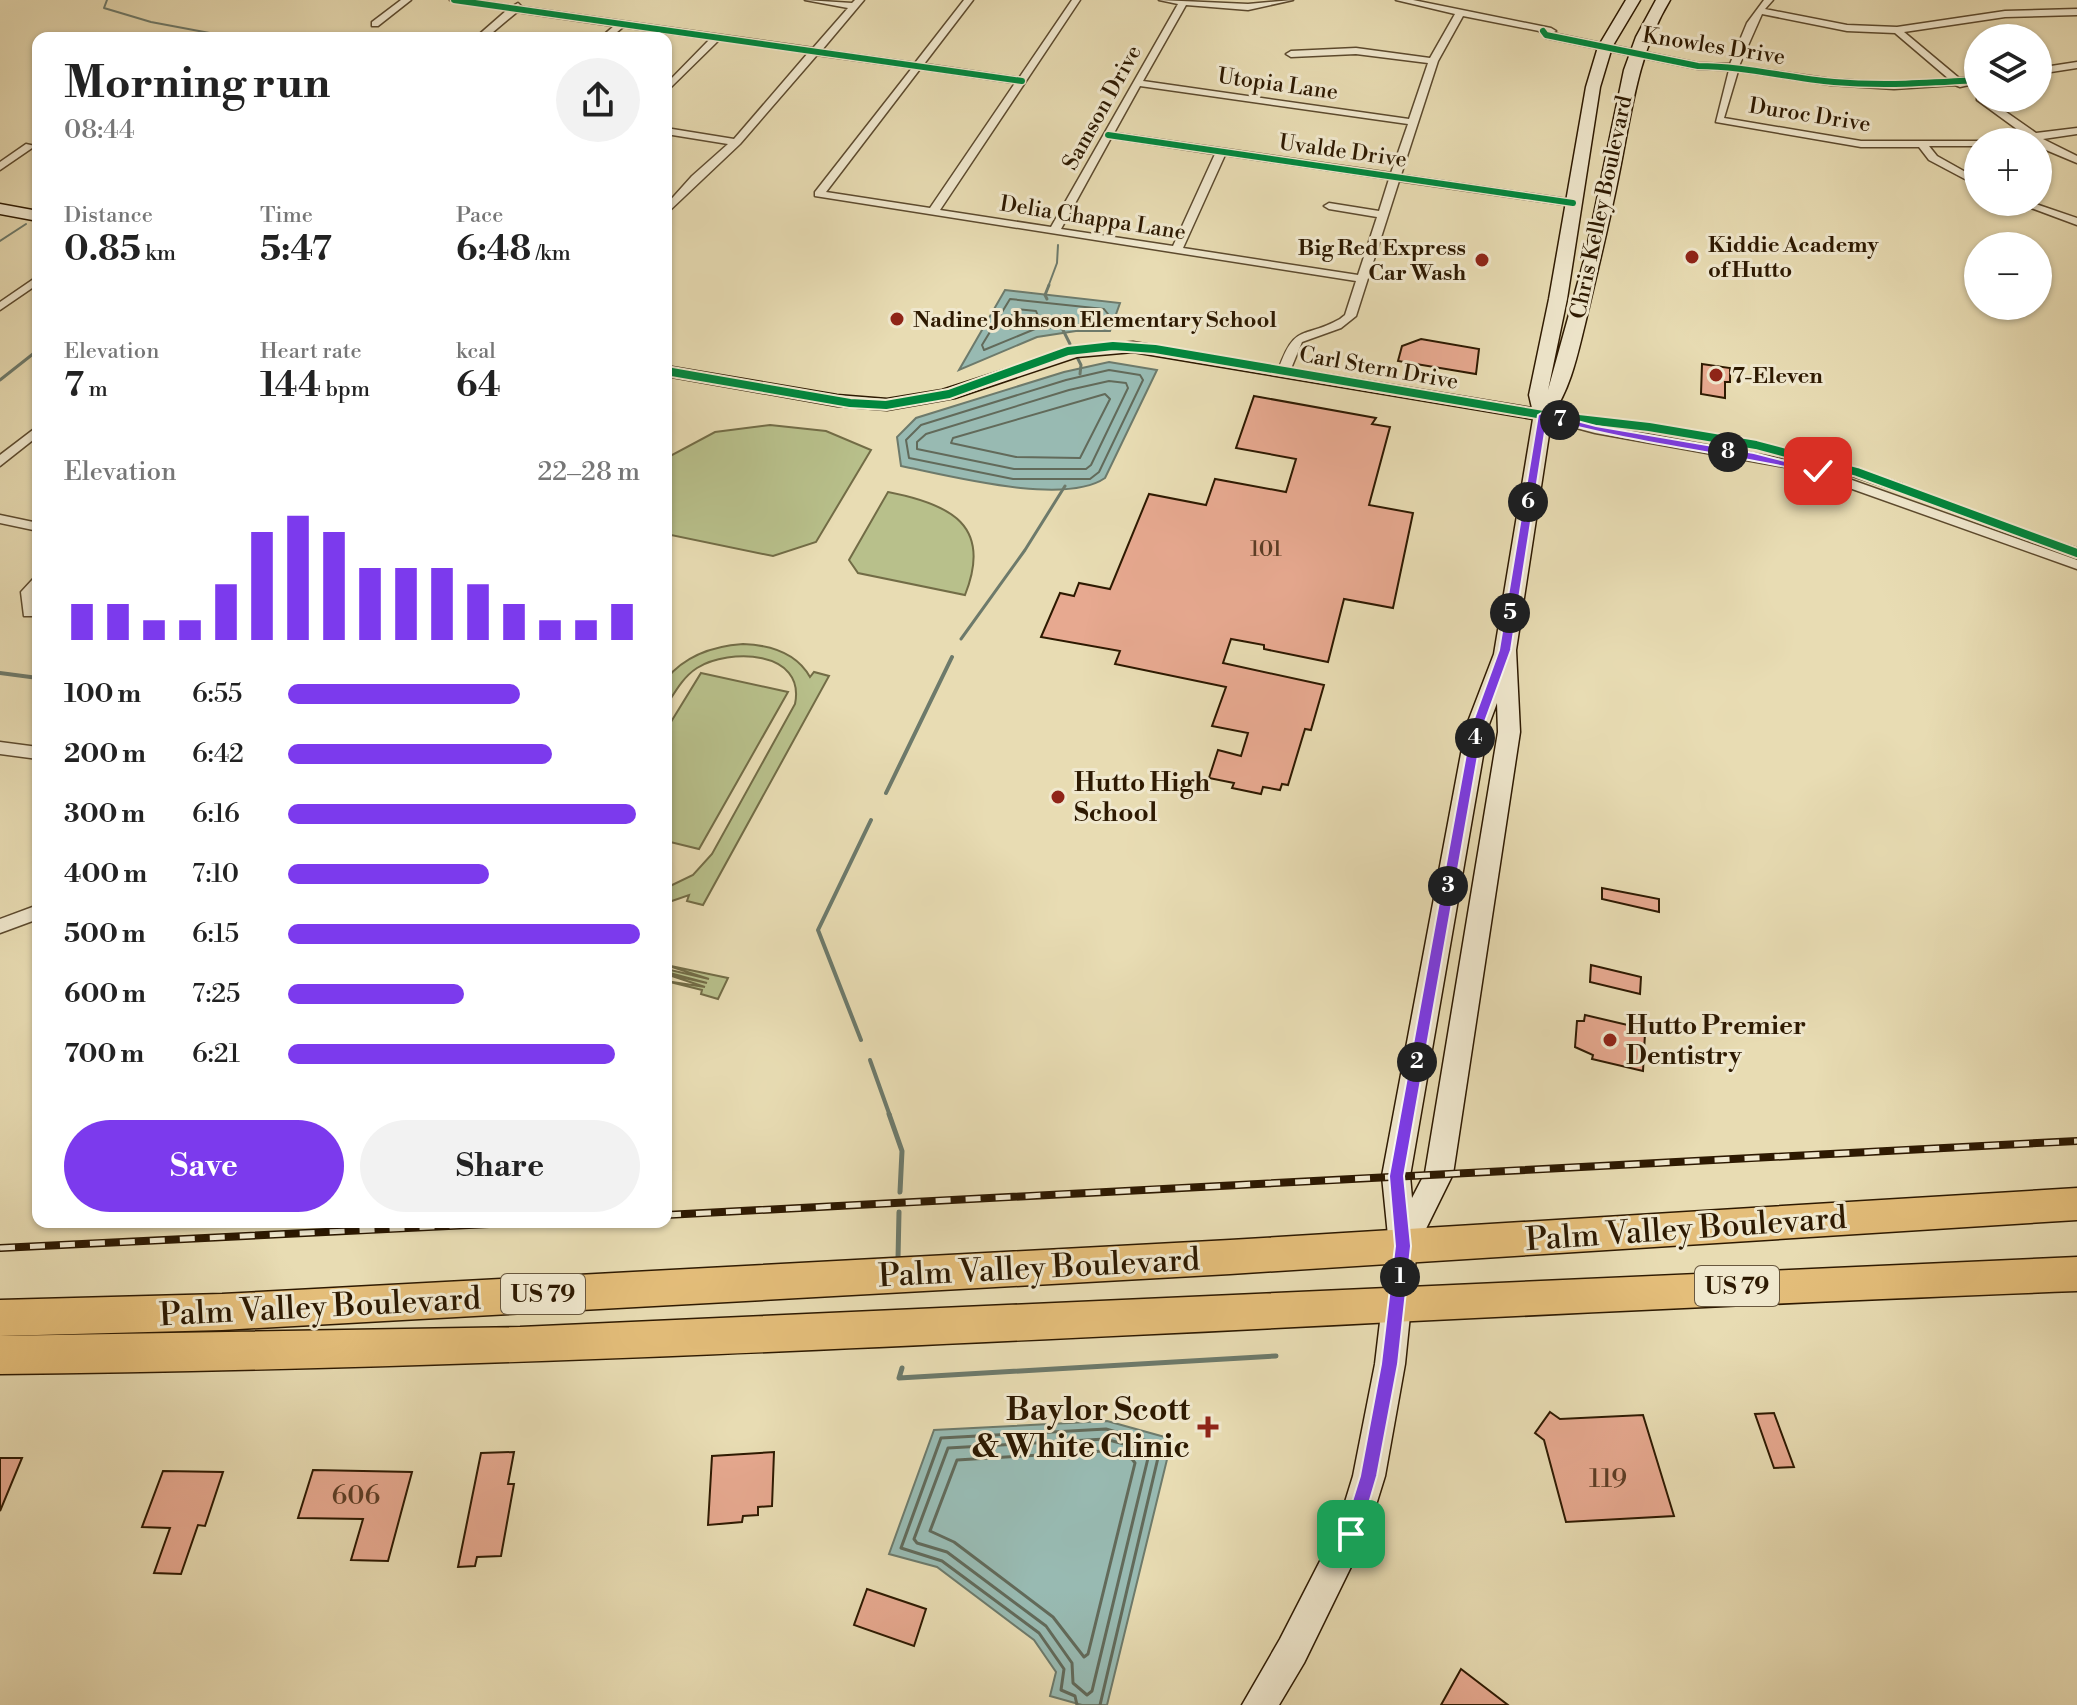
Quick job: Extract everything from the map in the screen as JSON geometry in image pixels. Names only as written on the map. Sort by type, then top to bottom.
[{"type":"highway","name":"Palm Valley Boulevard","points":[[0,1318],[253,1310],[1403,1246],[2077,1204]]},
{"type":"highway","name":"Palm Valley Boulevard","points":[[0,1355],[140,1355],[600,1342],[1827,1282],[2077,1274]]},
{"type":"main road","name":"Chris Kelley Boulevard","points":[[1259,1705],[1292,1651],[1351,1534],[1369,1476],[1390,1364],[1403,1246],[1396,1176],[1477,727],[1505,650],[1543,415],[1538,395],[1558,299],[1593,87],[1606,45],[1633,0]]},
{"type":"main road","name":"Chris Kelley Boulevard","points":[[1543,415],[1557,397],[1582,303],[1618,140],[1625,87],[1636,51],[1663,0]]},
{"type":"main road","points":[[0,209],[32,215]]},
{"type":"main road","name":"Carl Stern Drive","points":[[672,372],[875,405],[932,399],[1068,351],[1098,347],[1155,349],[1543,415]]},
{"type":"main road","name":"Chris Kelley Boulevard","points":[[1403,1246],[1439,1174],[1509,732],[1505,650]]},
{"type":"street","points":[[375,24],[407,0]]},
{"type":"street","points":[[454,0],[1022,81]]},
{"type":"street","points":[[487,32],[525,0]]},
{"type":"street","points":[[809,0],[857,3]]},
{"type":"street","points":[[918,66],[969,0]]},
{"type":"street","points":[[933,212],[1076,0]]},
{"type":"street","points":[[1163,0],[1248,7],[1289,0]]},
{"type":"street","name":"Knowles Drive","points":[[1400,0],[1543,31],[1546,35],[1636,51],[1692,65],[1864,84],[1964,82]]},
{"type":"street","name":"Duroc Drive","points":[[1769,0],[1727,67],[1719,120],[1829,140],[1923,145],[1964,144]]},
{"type":"street","points":[[2033,0],[2044,12]]},
{"type":"street","name":"Samson Drive","points":[[1054,231],[1183,2]]},
{"type":"street","points":[[672,197],[736,142],[857,3]]},
{"type":"street","points":[[1760,11],[1847,28],[1897,30],[1990,16],[2077,12]]},
{"type":"street","points":[[1284,371],[1292,347],[1299,339],[1346,321],[1433,61],[1460,14]]},
{"type":"street","points":[[612,32],[621,24]]},
{"type":"street","points":[[1897,30],[1964,86]]},
{"type":"street","points":[[672,83],[717,37]]},
{"type":"street","points":[[1291,54],[1356,51],[1433,61]]},
{"type":"street","points":[[2052,69],[2077,65]]},
{"type":"street","name":"Delia Chappa Lane","points":[[918,66],[819,194],[1362,279]]},
{"type":"street","name":"Utopia Lane","points":[[1137,83],[1413,122]]},
{"type":"street","points":[[2000,112],[2022,128]]},
{"type":"street","points":[[2052,135],[2077,131]]},
{"type":"street","points":[[672,132],[736,142]]},
{"type":"street","name":"Uvalde Drive","points":[[1108,135],[1573,203]]},
{"type":"street","points":[[1923,145],[1933,158],[1964,175]]},
{"type":"street","points":[[0,167],[30,146]]},
{"type":"street","points":[[2052,146],[2077,160]]},
{"type":"street","points":[[1177,250],[1221,152]]},
{"type":"street","points":[[1329,206],[1383,215]]},
{"type":"street","points":[[2052,213],[2077,222]]},
{"type":"street","points":[[0,307],[32,283]]},
{"type":"street","name":"Carl Stern Drive","points":[[1543,415],[1596,420],[1799,455],[2077,553]]},
{"type":"street","name":"Carl Stern Drive","points":[[1543,415],[1595,429],[1799,466],[2077,565]]},
{"type":"street","points":[[0,462],[32,435]]},
{"type":"street","points":[[0,519],[32,526]]},
{"type":"street","points":[[29,613],[28,592],[32,588]]},
{"type":"street","points":[[0,748],[32,752]]},
{"type":"street","points":[[0,926],[32,914]]},
{"type":"green space","points":[[770,425],[826,431],[871,450],[816,542],[773,556],[672,535],[672,455],[715,432]]},
{"type":"green space","points":[[888,492],[930,503],[960,522],[969,535],[974,551],[965,595],[858,573],[849,560]]},
{"type":"green space","points":[[743,644],[763,646],[790,656],[810,677],[814,672],[829,676],[703,905],[687,901],[689,895],[672,901],[672,885],[693,875],[712,854],[795,704],[795,686],[789,673],[762,658],[745,656],[711,662],[697,668],[683,680],[672,697],[672,673],[691,658],[721,647]]},
{"type":"green space","points":[[701,673],[788,692],[699,849],[672,842],[672,720]]},
{"type":"green space","points":[[672,966],[728,978],[718,999],[701,994],[702,990],[672,982],[705,987],[672,975],[707,983],[672,974],[672,970],[709,979]]},
{"type":"water","points":[[1005,290],[1120,303],[1110,331],[1076,331],[1037,337],[959,370]]},
{"type":"water","points":[[1109,362],[1157,370],[1105,478],[1087,486],[1036,489],[977,482],[901,466],[897,437],[916,418],[1064,372]]},
{"type":"water","points":[[1107,1421],[1172,1439],[1107,1705],[1082,1705],[1050,1696],[1056,1672],[1034,1640],[937,1567],[889,1554],[934,1430]]},
{"type":"building","points":[[1421,339],[1479,349],[1476,374],[1398,361],[1402,346]]},
{"type":"building","name":"7-Eleven","points":[[1702,364],[1730,368],[1730,382],[1725,382],[1725,398],[1701,394]]},
{"type":"building","points":[[1254,396],[1376,418],[1372,424],[1390,427],[1369,505],[1413,513],[1393,608],[1344,599],[1328,662],[1231,639],[1223,663],[1324,685],[1311,730],[1305,729],[1288,785],[1282,784],[1280,790],[1263,787],[1261,794],[1232,788],[1234,783],[1209,778],[1218,750],[1241,756],[1248,733],[1212,726],[1226,687],[1115,664],[1120,651],[1041,637],[1060,593],[1074,596],[1079,583],[1110,589],[1149,494],[1206,505],[1215,479],[1286,492],[1296,459],[1236,448]]},
{"type":"building","points":[[1602,888],[1659,899],[1659,912],[1602,899]]},
{"type":"building","points":[[1591,965],[1641,977],[1640,994],[1590,982]]},
{"type":"building","name":"Hutto Premier Dentistry","points":[[1585,1015],[1632,1026],[1631,1030],[1645,1033],[1643,1071],[1592,1059],[1593,1055],[1575,1047],[1577,1021],[1584,1021]]},
{"type":"building","points":[[1550,1412],[1560,1419],[1643,1415],[1674,1516],[1566,1522],[1544,1440],[1535,1433]]},
{"type":"building","points":[[1774,1413],[1794,1467],[1774,1468],[1755,1414]]},
{"type":"building","points":[[514,1452],[508,1484],[514,1484],[501,1556],[477,1557],[475,1566],[458,1567],[481,1453]]},
{"type":"building","points":[[774,1452],[772,1506],[758,1507],[758,1515],[743,1516],[742,1522],[708,1525],[712,1456]]},
{"type":"building","points":[[0,1458],[22,1458],[0,1511]]},
{"type":"building","points":[[313,1470],[412,1472],[388,1561],[351,1560],[363,1519],[298,1518]]},
{"type":"building","points":[[163,1471],[223,1472],[205,1526],[198,1525],[181,1574],[154,1573],[170,1528],[142,1527]]},
{"type":"building","points":[[867,1589],[926,1609],[914,1646],[854,1625]]},
{"type":"building","points":[[1461,1669],[1508,1705],[1441,1705]]},
{"type":"waterway","points":[[107,0],[104,8],[151,22],[204,32]]},
{"type":"waterway","points":[[0,241],[26,224]]},
{"type":"waterway","points":[[1048,287],[1057,263],[1058,245]]},
{"type":"waterway","points":[[1047,299],[1045,295],[1049,285]]},
{"type":"waterway","points":[[1062,328],[1070,344]]},
{"type":"waterway","points":[[0,380],[32,355]]},
{"type":"waterway","points":[[1077,357],[1081,365],[1080,374]]},
{"type":"waterway","points":[[961,639],[1025,550],[1065,486]]},
{"type":"waterway","points":[[886,793],[952,657]]},
{"type":"waterway","points":[[0,673],[32,677]]},
{"type":"waterway","points":[[861,1040],[818,930],[871,820]]},
{"type":"waterway","points":[[870,1060],[890,1116]]},
{"type":"waterway","points":[[889,1114],[902,1151],[900,1192]]},
{"type":"waterway","points":[[898,1259],[899,1212]]},
{"type":"waterway","points":[[902,1368],[899,1378],[1276,1356]]},
{"type":"railway","points":[[672,1215],[2077,1141]]},
{"type":"railway","points":[[0,1248],[408,1228]]},
{"type":"cycle path","points":[[454,0],[1022,81]]},
{"type":"cycle path","points":[[1543,31],[1546,35],[1698,66],[1722,66],[1831,82],[1894,86],[1964,81]]},
{"type":"cycle path","points":[[1108,135],[1573,203]]},
{"type":"cycle path","points":[[672,372],[850,403],[886,405],[949,394],[1068,351],[1113,346],[1155,349],[1543,415],[1649,427],[1756,445],[1857,472],[2077,553]]},
{"type":"place","name":"Kiddie Academy of Hutto","points":[[1692,257]]},
{"type":"place","name":"Big Red Express Car Wash","points":[[1482,260]]},
{"type":"place","name":"Nadine Johnson Elementary School","points":[[897,319]]},
{"type":"place","name":"7-Eleven","points":[[1716,375]]},
{"type":"place","name":"Hutto High School","points":[[1058,797]]},
{"type":"place","name":"Hutto Premier Dentistry","points":[[1610,1040]]},
{"type":"place","name":"Baylor Scott & White Clinic","points":[[1208,1427]]},
{"type":"route","points":[[1351,1534],[1369,1476],[1390,1364],[1403,1246],[1396,1176],[1477,727],[1505,650],[1543,415],[1595,429],[1754,456],[1818,471]]}]
